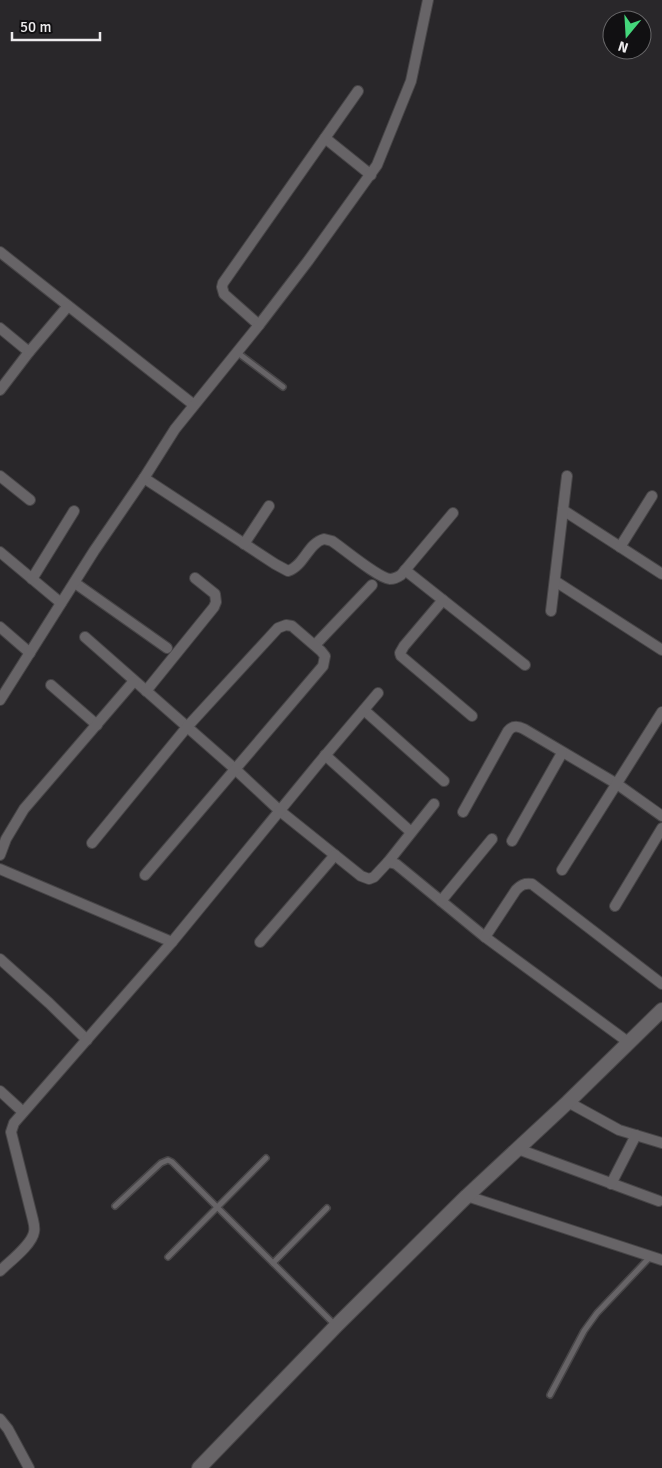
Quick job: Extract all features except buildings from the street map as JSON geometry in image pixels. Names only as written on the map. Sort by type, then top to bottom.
[{"type":"street","points":[[0,700],[94,551],[175,429],[238,353],[371,175],[383,154],[410,80],[428,0]]},
{"type":"street","points":[[259,325],[224,294],[222,291],[223,283],[358,91]]},
{"type":"street","points":[[325,138],[371,175]]},
{"type":"street","points":[[0,252],[194,405]]},
{"type":"street","points":[[0,390],[28,352],[68,306]]},
{"type":"street","points":[[0,328],[28,352]]},
{"type":"street","points":[[0,476],[30,500]]},
{"type":"street","points":[[551,611],[567,476]]},
{"type":"street","points":[[144,478],[288,571],[295,568],[318,542],[324,538],[332,541],[385,578],[396,578],[453,513]]},
{"type":"street","points":[[620,547],[652,496]]},
{"type":"street","points":[[244,544],[269,506]]},
{"type":"street","points":[[563,510],[662,574]]},
{"type":"street","points":[[32,580],[74,511]]},
{"type":"street","points":[[0,552],[61,603]]},
{"type":"street","points":[[405,570],[525,665]]},
{"type":"street","points":[[146,692],[214,607],[215,594],[194,578]]},
{"type":"street","points":[[554,581],[662,650]]},
{"type":"street","points":[[75,583],[167,648]]},
{"type":"street","points":[[315,645],[372,585]]},
{"type":"street","points":[[443,600],[404,646],[400,656],[472,716]]},
{"type":"street","points":[[92,842],[186,727],[278,628],[286,625],[292,626],[321,650],[325,656],[323,666],[145,875]]},
{"type":"street","points":[[0,627],[30,652]]},
{"type":"street","points":[[85,637],[280,810],[365,878],[374,877],[388,862],[434,804]]},
{"type":"street","points":[[0,855],[6,838],[24,809],[134,681]]},
{"type":"street","points":[[51,685],[97,724]]},
{"type":"street","points":[[0,1271],[32,1238],[34,1232],[33,1220],[11,1132],[14,1123],[172,942],[378,693]]},
{"type":"street","points":[[364,710],[444,781]]},
{"type":"street","points":[[562,870],[662,712]]},
{"type":"street","points":[[463,812],[510,728],[519,727],[617,784],[662,816]]},
{"type":"street","points":[[512,841],[562,753]]},
{"type":"street","points":[[325,755],[412,832]]},
{"type":"street","points":[[614,906],[662,828]]},
{"type":"street","points":[[441,901],[492,839]]},
{"type":"street","points":[[260,942],[335,855]]},
{"type":"street","points":[[388,862],[396,864],[485,937],[628,1042]]},
{"type":"street","points":[[0,869],[172,942]]},
{"type":"street","points":[[485,937],[516,890],[526,883],[532,884],[662,984]]},
{"type":"street","points":[[0,959],[87,1040]]},
{"type":"street","points":[[200,1468],[336,1326],[467,1196],[568,1102],[662,1010]]},
{"type":"street","points":[[0,1091],[23,1112]]},
{"type":"street","points":[[568,1102],[618,1130],[662,1143]]},
{"type":"street","points":[[611,1184],[636,1135]]},
{"type":"street","points":[[518,1149],[659,1201]]},
{"type":"street","points":[[467,1196],[662,1260]]},
{"type":"street","points":[[0,1419],[8,1429],[29,1468]]},
{"type":"lane","points":[[238,353],[283,387]]},
{"type":"lane","points":[[168,1257],[266,1158]]},
{"type":"lane","points":[[115,1206],[162,1162],[168,1160],[177,1165],[336,1326]]},
{"type":"lane","points":[[273,1263],[327,1208]]},
{"type":"lane","points":[[550,1395],[584,1331],[597,1313],[651,1256]]}]
